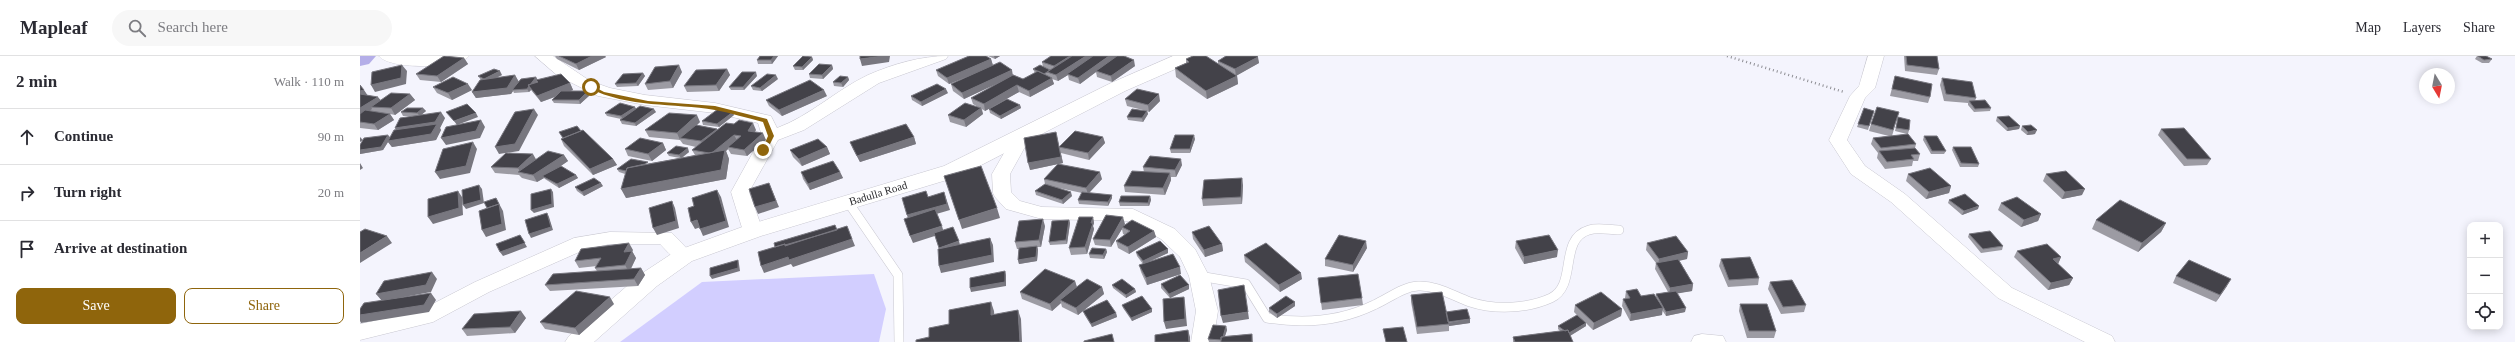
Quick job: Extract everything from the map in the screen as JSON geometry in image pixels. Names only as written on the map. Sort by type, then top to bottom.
[{"type":"highway","name":"Badulla Road","points":[[578,342],[649,280],[684,256],[753,231],[952,171],[1118,86],[1189,56]]},
{"type":"street","points":[[390,58],[414,62],[461,56]]},
{"type":"street","points":[[543,56],[559,70],[602,93],[648,102],[715,108],[765,120],[771,136]]},
{"type":"street","points":[[753,231],[740,192],[771,136],[798,126],[873,79],[940,56]]},
{"type":"street","points":[[1876,56],[1866,88],[1858,96],[1838,140],[1858,170],[1898,198],[2005,293],[2104,342]]},
{"type":"street","points":[[1022,136],[1001,174],[1002,193],[1012,205],[1042,214],[1132,215],[1168,234],[1188,254],[1199,276],[1207,311],[1202,342]]},
{"type":"street","points":[[360,332],[425,318],[482,287],[581,243],[610,238],[666,238],[684,256]]},
{"type":"street","points":[[1702,342],[1715,342]]},
{"type":"lane","points":[[848,202],[898,275],[899,342]]},
{"type":"lane","points":[[1199,276],[1246,284],[1267,318],[1284,322],[1307,322],[1364,310],[1416,286],[1437,287],[1477,304],[1511,307],[1552,296],[1564,287],[1574,240],[1586,230],[1619,230]]},
{"type":"path","points":[[1727,56],[1858,96]]},
{"type":"shaded area","points":[[874,274],[886,309],[879,342],[620,342],[702,282]]},
{"type":"building","points":[[444,56],[464,58],[437,76],[416,74]]},
{"type":"building","points":[[559,56],[592,56],[576,64]]},
{"type":"building","points":[[760,56],[774,56],[771,60],[757,60]]},
{"type":"building","points":[[803,56],[812,57],[802,67],[793,66]]},
{"type":"building","points":[[860,56],[884,56],[860,59]]},
{"type":"building","points":[[969,56],[986,56],[991,59],[947,78],[936,70]]},
{"type":"building","points":[[1051,56],[1070,56],[1054,66],[1042,62]]},
{"type":"building","points":[[1072,56],[1086,56],[1056,75],[1047,72]]},
{"type":"building","points":[[1093,56],[1109,56],[1078,78],[1067,74]]},
{"type":"building","points":[[1117,56],[1124,56],[1134,60],[1111,76],[1096,71]]},
{"type":"building","points":[[1193,56],[1206,56],[1237,76],[1206,91],[1175,68],[1189,62],[1186,59]]},
{"type":"building","points":[[1226,56],[1258,57],[1235,69],[1218,61]]},
{"type":"building","points":[[1906,56],[1937,56],[1939,69],[1907,65]]},
{"type":"building","points":[[2478,56],[2486,56],[2492,59],[2484,60]]},
{"type":"building","points":[[1000,62],[1012,70],[962,93],[951,84]]},
{"type":"building","points":[[819,64],[832,65],[822,75],[809,74]]},
{"type":"building","points":[[402,65],[401,78],[371,85],[372,72]]},
{"type":"building","points":[[679,65],[670,81],[645,84],[655,67]]},
{"type":"building","points":[[1040,65],[1050,70],[1044,74],[1033,69]]},
{"type":"building","points":[[494,69],[500,71],[484,79],[478,76]]},
{"type":"building","points":[[727,69],[716,85],[684,86],[696,70]]},
{"type":"building","points":[[1038,71],[1052,78],[1029,91],[1017,85],[984,104],[971,98],[1013,75],[1023,79]]},
{"type":"building","points":[[742,72],[756,72],[743,87],[729,87]]},
{"type":"building","points":[[643,73],[636,83],[615,84],[623,74]]},
{"type":"building","points":[[561,74],[570,83],[537,96],[528,85],[538,82],[536,80]]},
{"type":"building","points":[[767,74],[776,75],[760,88],[751,86]]},
{"type":"building","points":[[515,75],[507,88],[472,92],[480,80]]},
{"type":"building","points":[[840,76],[848,77],[841,83],[833,82]]},
{"type":"building","points":[[1895,76],[1932,84],[1930,97],[1892,89]]},
{"type":"building","points":[[453,77],[468,84],[448,93],[433,87]]},
{"type":"building","points":[[536,77],[530,85],[528,85],[529,86],[527,89],[512,90],[521,79]]},
{"type":"building","points":[[1942,78],[1972,82],[1976,98],[1946,94]]},
{"type":"building","points":[[810,80],[824,90],[779,110],[766,100]]},
{"type":"building","points":[[937,84],[946,89],[921,102],[911,96]]},
{"type":"building","points":[[360,85],[364,90],[360,91]]},
{"type":"building","points":[[1137,89],[1159,94],[1148,105],[1125,99]]},
{"type":"building","points":[[561,91],[588,91],[579,100],[552,100]]},
{"type":"building","points":[[391,93],[410,94],[391,108],[371,107]]},
{"type":"building","points":[[360,94],[378,97],[360,108]]},
{"type":"building","points":[[1007,99],[1020,105],[1000,116],[989,109]]},
{"type":"building","points":[[1985,100],[1991,108],[1975,109],[1969,101]]},
{"type":"building","points":[[620,103],[635,107],[621,116],[605,113]]},
{"type":"building","points":[[965,103],[981,108],[964,120],[948,115]]},
{"type":"building","points":[[467,104],[476,113],[454,121],[446,112]]},
{"type":"building","points":[[640,106],[654,109],[635,123],[620,120]]},
{"type":"building","points":[[1877,107],[1899,112],[1893,130],[1871,124]]},
{"type":"building","points":[[407,108],[423,108],[417,113],[401,112]]},
{"type":"building","points":[[1864,108],[1874,111],[1869,126],[1858,124]]},
{"type":"building","points":[[534,109],[515,144],[495,147],[515,112]]},
{"type":"building","points":[[718,109],[733,112],[717,124],[702,121]]},
{"type":"building","points":[[1132,109],[1147,111],[1142,118],[1127,117]]},
{"type":"building","points":[[365,110],[390,114],[374,124],[360,122],[360,114]]},
{"type":"building","points":[[441,112],[435,122],[395,128],[400,118]]},
{"type":"building","points":[[669,113],[697,115],[677,133],[645,130]]},
{"type":"building","points":[[2009,116],[2020,126],[2008,128],[1997,117]]},
{"type":"building","points":[[1898,117],[1910,120],[1909,130],[1896,128]]},
{"type":"building","points":[[481,120],[476,131],[441,138],[446,127]]},
{"type":"building","points":[[739,120],[753,123],[748,131],[763,133],[744,150],[728,147],[741,136],[734,135],[713,152],[709,153],[692,150],[726,123],[734,124]]},
{"type":"building","points":[[437,124],[431,134],[388,141],[394,130]]},
{"type":"building","points":[[906,124],[914,137],[857,156],[850,142]]},
{"type":"building","points":[[696,125],[717,129],[701,141],[680,138]]},
{"type":"building","points":[[2031,125],[2037,130],[2028,132],[2022,126]]},
{"type":"building","points":[[577,126],[581,131],[563,138],[559,132]]},
{"type":"building","points":[[2184,128],[2211,159],[2187,159],[2161,129]]},
{"type":"building","points":[[583,130],[613,159],[590,169],[561,139]]},
{"type":"building","points":[[1075,131],[1103,137],[1088,153],[1059,147]]},
{"type":"building","points":[[1056,132],[1061,157],[1028,163],[1024,138]]},
{"type":"building","points":[[1908,134],[1916,144],[1881,148],[1873,138]]},
{"type":"building","points":[[388,135],[381,147],[360,150],[360,145],[364,138]]},
{"type":"building","points":[[1175,135],[1194,135],[1190,149],[1170,149]]},
{"type":"building","points":[[1924,136],[1937,136],[1946,151],[1932,151]]},
{"type":"building","points":[[640,138],[663,143],[648,154],[625,149]]},
{"type":"building","points":[[818,139],[827,147],[799,159],[790,150]]},
{"type":"building","points":[[473,142],[466,166],[435,172],[443,149]]},
{"type":"building","points":[[676,146],[688,148],[679,155],[667,153]]},
{"type":"building","points":[[1953,147],[1971,147],[1979,164],[1961,163]]},
{"type":"building","points":[[1915,148],[1920,154],[1911,155],[1914,159],[1887,162],[1879,151]]},
{"type":"building","points":[[725,150],[721,170],[621,189],[627,168]]},
{"type":"building","points":[[548,151],[564,155],[533,175],[518,172]]},
{"type":"building","points":[[506,153],[533,154],[518,168],[491,167]]},
{"type":"building","points":[[1150,156],[1181,159],[1175,170],[1143,167]]},
{"type":"building","points":[[631,159],[648,162],[627,168],[626,171],[617,169]]},
{"type":"building","points":[[833,161],[840,172],[808,184],[801,172]]},
{"type":"building","points":[[1058,164],[1100,172],[1086,188],[1044,179]]},
{"type":"building","points":[[561,166],[576,175],[557,184],[542,176]]},
{"type":"building","points":[[981,166],[997,208],[959,220],[944,176]]},
{"type":"building","points":[[1930,168],[1951,186],[1929,192],[1908,174]]},
{"type":"building","points":[[1132,171],[1170,173],[1163,188],[1124,186]]},
{"type":"building","points":[[2066,171],[2085,189],[2065,192],[2046,174]]},
{"type":"building","points":[[594,178],[601,183],[582,192],[575,187]]},
{"type":"building","points":[[1242,178],[1241,197],[1202,199],[1204,180]]},
{"type":"building","points":[[769,183],[776,201],[755,207],[749,189]]},
{"type":"building","points":[[1045,184],[1071,192],[1062,200],[1035,191]]},
{"type":"building","points":[[479,185],[481,200],[463,205],[462,190]]},
{"type":"building","points":[[551,189],[552,204],[531,210],[531,194]]},
{"type":"building","points":[[717,190],[726,221],[700,229],[697,220],[691,222],[688,208],[694,206],[692,198]]},
{"type":"building","points":[[458,191],[459,208],[428,217],[428,199]]},
{"type":"building","points":[[926,191],[928,197],[944,192],[947,204],[907,215],[902,198]]},
{"type":"building","points":[[1082,192],[1112,195],[1108,202],[1078,200]]},
{"type":"building","points":[[1965,194],[1979,206],[1964,211],[1949,200]]},
{"type":"building","points":[[1121,196],[1150,196],[1148,203],[1119,202]]},
{"type":"building","points":[[2017,197],[2041,214],[2024,220],[2001,203]]},
{"type":"building","points":[[496,198],[499,204],[487,208],[484,202]]},
{"type":"building","points":[[2120,200],[2166,223],[2142,243],[2096,220]]},
{"type":"building","points":[[672,201],[676,221],[653,228],[649,208]]},
{"type":"building","points":[[499,204],[502,224],[482,230],[479,211]]},
{"type":"building","points":[[935,209],[942,226],[910,236],[904,219]]},
{"type":"building","points":[[547,213],[551,227],[529,234],[525,220]]},
{"type":"building","points":[[1106,215],[1123,217],[1110,240],[1093,239]]},
{"type":"building","points":[[1079,217],[1093,217],[1091,223],[1093,223],[1085,247],[1069,248]]},
{"type":"building","points":[[1043,219],[1039,240],[1015,242],[1019,221]]},
{"type":"building","points":[[1069,220],[1066,240],[1049,242],[1052,221]]},
{"type":"building","points":[[1132,220],[1154,231],[1128,247],[1116,241],[1130,231],[1122,227]]},
{"type":"building","points":[[835,225],[837,230],[775,247],[774,243]]},
{"type":"building","points":[[847,226],[852,239],[789,260],[788,257],[761,266],[758,252],[785,244],[785,246]]},
{"type":"building","points":[[1209,226],[1222,244],[1204,250],[1192,232]]},
{"type":"building","points":[[953,227],[959,241],[939,248],[934,233]]},
{"type":"building","points":[[365,229],[387,236],[360,253],[360,232]]},
{"type":"building","points":[[1990,231],[2003,246],[1983,249],[1969,234]]},
{"type":"building","points":[[520,235],[525,243],[500,252],[496,244]]},
{"type":"building","points":[[1339,235],[1366,241],[1353,265],[1325,259]]},
{"type":"building","points":[[1549,235],[1558,250],[1524,257],[1516,241]]},
{"type":"building","points":[[1676,236],[1688,252],[1659,259],[1647,243]]},
{"type":"building","points":[[990,238],[992,255],[939,266],[938,249]]},
{"type":"building","points":[[1160,241],[1168,249],[1143,261],[1136,252]]},
{"type":"building","points":[[629,243],[624,252],[632,251],[625,265],[595,268],[601,258],[575,261],[581,249]]},
{"type":"building","points":[[1266,243],[1301,273],[1279,285],[1244,255]]},
{"type":"building","points":[[2047,244],[2061,257],[2053,259],[2073,278],[2051,283],[2017,251]]},
{"type":"building","points":[[1037,246],[1036,257],[1018,260],[1019,248]]},
{"type":"building","points":[[1092,248],[1106,249],[1103,255],[1089,254]]},
{"type":"building","points":[[1173,254],[1180,267],[1146,278],[1139,265]]},
{"type":"building","points":[[1750,257],[1759,278],[1729,280],[1721,259]]},
{"type":"building","points":[[1678,259],[1693,284],[1670,288],[1656,263]]},
{"type":"building","points":[[738,260],[738,268],[710,276],[710,268]]},
{"type":"building","points":[[2189,260],[2231,279],[2220,295],[2176,276]]},
{"type":"building","points":[[641,268],[634,279],[545,285],[553,274]]},
{"type":"building","points":[[1045,269],[1075,281],[1050,304],[1020,292]]},
{"type":"building","points":[[1005,271],[1005,282],[970,288],[970,278]]},
{"type":"building","points":[[432,272],[426,285],[376,294],[384,281]]},
{"type":"building","points":[[1358,274],[1362,298],[1321,303],[1318,278]]},
{"type":"building","points":[[1180,275],[1189,285],[1169,294],[1161,284]]},
{"type":"building","points":[[1087,279],[1102,287],[1076,308],[1060,300]]},
{"type":"building","points":[[1122,279],[1135,289],[1126,295],[1112,285]]},
{"type":"building","points":[[1792,280],[1806,305],[1783,307],[1770,282]]},
{"type":"building","points":[[1244,285],[1248,312],[1221,316],[1218,290]]},
{"type":"building","points":[[1637,289],[1641,296],[1654,294],[1663,308],[1631,314],[1623,299],[1630,298],[1626,291]]},
{"type":"building","points":[[576,291],[610,297],[575,328],[540,322]]},
{"type":"building","points":[[1676,291],[1686,308],[1666,312],[1656,294]]},
{"type":"building","points":[[1442,292],[1449,324],[1417,327],[1411,295]]},
{"type":"building","points":[[1601,292],[1622,309],[1594,323],[1575,305]]},
{"type":"building","points":[[431,293],[424,305],[360,315],[360,309],[364,303]]},
{"type":"building","points":[[1142,296],[1152,309],[1131,318],[1122,305]]},
{"type":"building","points":[[1286,296],[1295,302],[1277,314],[1269,308]]},
{"type":"building","points":[[1184,297],[1185,319],[1164,322],[1163,299]]},
{"type":"building","points":[[1107,300],[1116,313],[1091,324],[1083,311]]},
{"type":"building","points":[[991,302],[991,315],[1018,310],[1020,342],[916,342],[916,340],[929,337],[929,328],[949,324],[949,310]]},
{"type":"building","points":[[1740,304],[1767,304],[1776,331],[1749,331]]},
{"type":"building","points":[[1467,309],[1470,319],[1448,322],[1446,312]]},
{"type":"building","points":[[521,311],[510,327],[462,329],[474,314]]},
{"type":"building","points":[[1577,315],[1586,323],[1569,333],[1568,330],[1565,331],[1558,326]]},
{"type":"building","points":[[1213,325],[1226,326],[1221,340],[1208,339]]},
{"type":"building","points":[[1403,327],[1407,342],[1386,342],[1383,329]]},
{"type":"building","points":[[1188,330],[1189,342],[1155,342],[1155,335]]},
{"type":"building","points":[[1568,330],[1573,342],[1515,342],[1513,337]]},
{"type":"building","points":[[1112,334],[1114,342],[1084,342],[1084,341]]},
{"type":"building","points":[[1252,334],[1252,342],[1221,342],[1221,337]]},
{"type":"route","points":[[591,87],[602,93],[648,102],[715,108],[765,120],[771,136],[763,150]]}]
